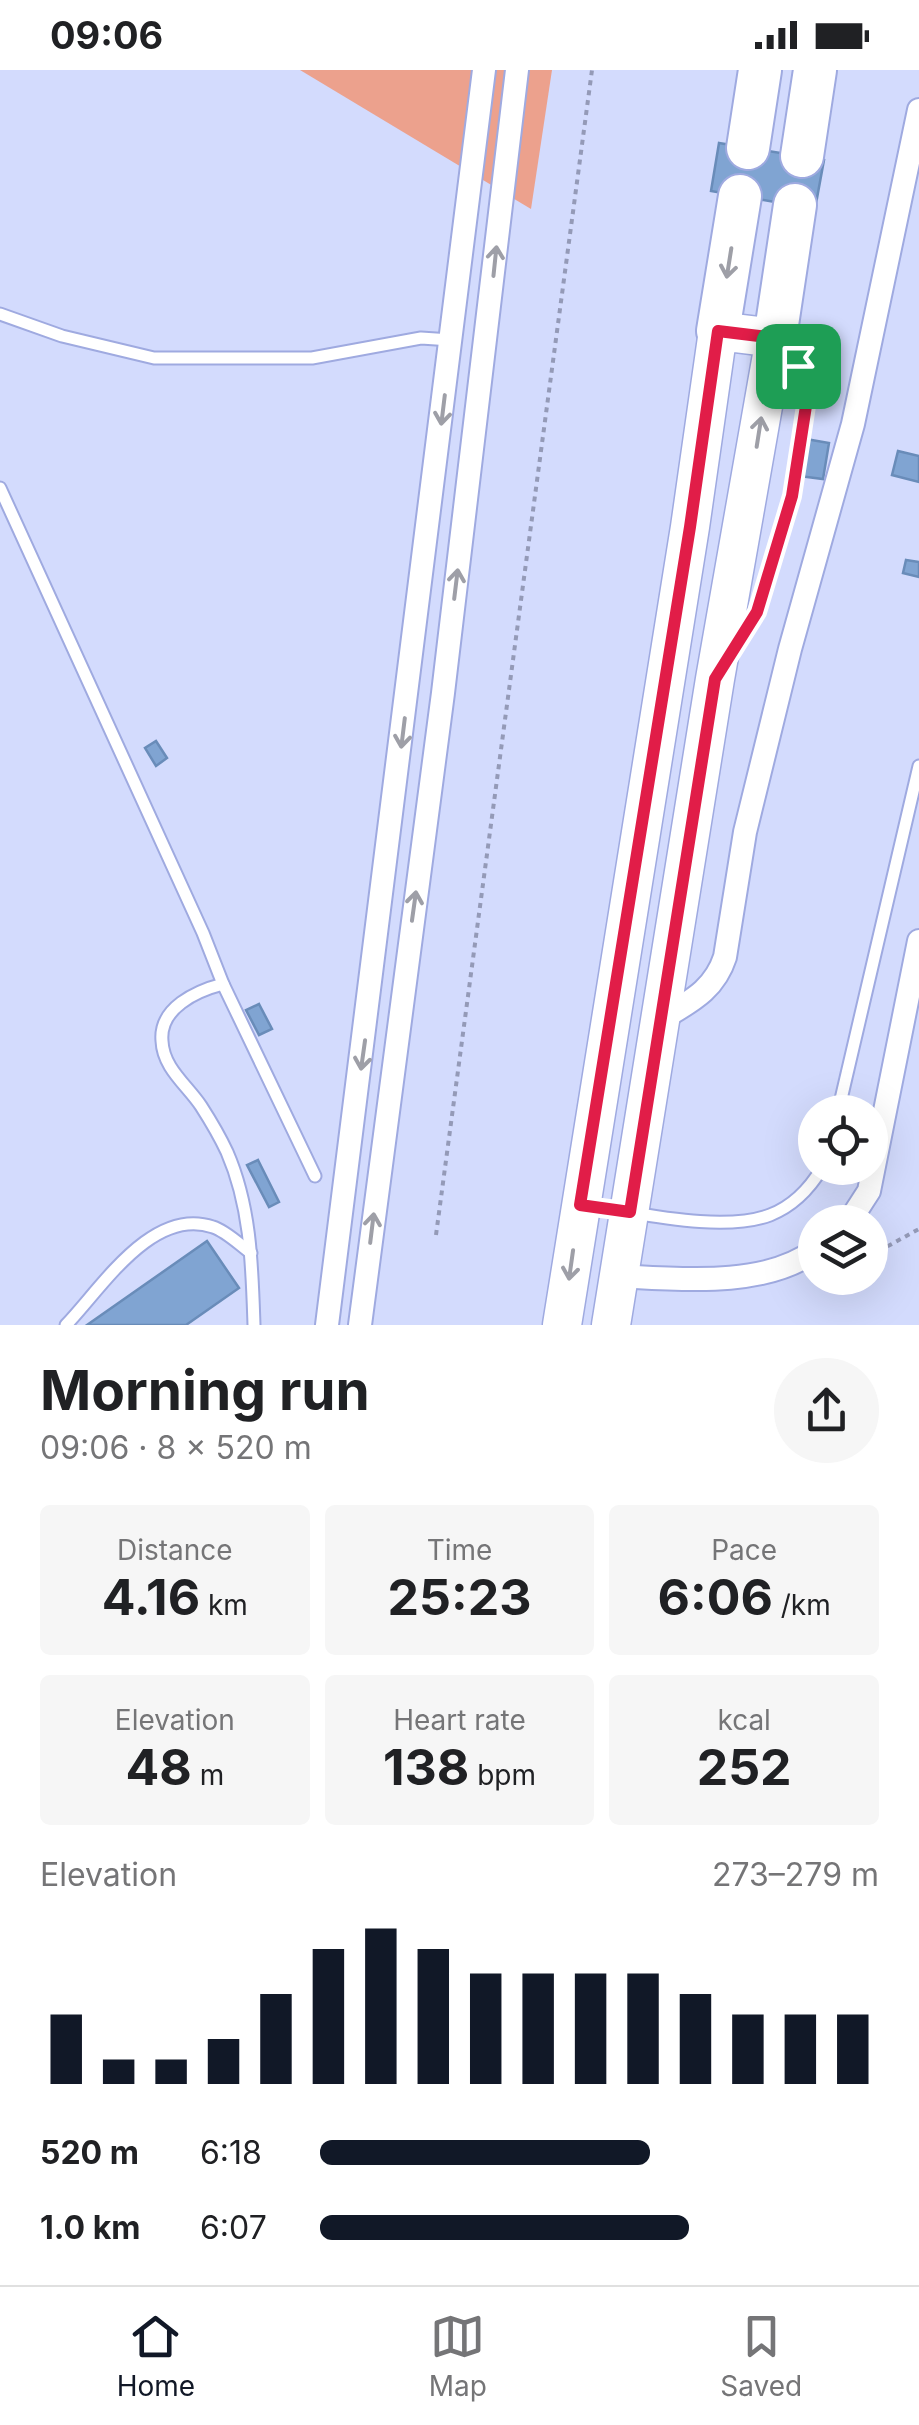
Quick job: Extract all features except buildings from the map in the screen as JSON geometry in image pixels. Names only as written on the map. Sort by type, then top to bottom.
[{"type":"highway","points":[[748,148],[760,70]]},
{"type":"highway","points":[[802,156],[815,70]]},
{"type":"highway","points":[[718,331],[740,196]]},
{"type":"highway","points":[[775,338],[795,205]]},
{"type":"main road","points":[[562,1325],[718,331],[775,338],[715,679],[611,1325]]},
{"type":"street","points":[[327,1325],[484,70]]},
{"type":"street","points":[[360,1325],[445,674],[517,70]]},
{"type":"street","points":[[660,1020],[707,991],[719,975],[725,957],[745,832],[790,649],[853,424],[919,110]]},
{"type":"street","points":[[860,1205],[869,1190],[919,940]]},
{"type":"street","points":[[619,1276],[685,1280],[733,1277],[798,1262]]},
{"type":"lane","points":[[0,314],[62,336],[154,358],[312,358],[421,338],[451,340]]},
{"type":"lane","points":[[0,488],[223,984],[315,1176]]},
{"type":"lane","points":[[842,1095],[919,766]]},
{"type":"lane","points":[[223,984],[174,1008],[163,1024],[161,1044],[174,1074],[200,1104],[227,1152],[244,1205],[254,1325]]},
{"type":"lane","points":[[580,1205],[712,1220],[760,1218],[774,1214],[810,1185]]},
{"type":"lane","points":[[66,1325],[117,1266],[162,1230],[190,1224],[214,1227],[251,1253]]},
{"type":"path","points":[[436,1235],[592,70]]},
{"type":"path","points":[[888,1246],[919,1229]]},
{"type":"shaded area","points":[[300,70],[552,70],[531,209]]},
{"type":"route","points":[[718,331],[775,338],[798,366],[808,393],[792,496],[757,612],[715,679],[630,1212],[580,1205],[718,331]]}]
